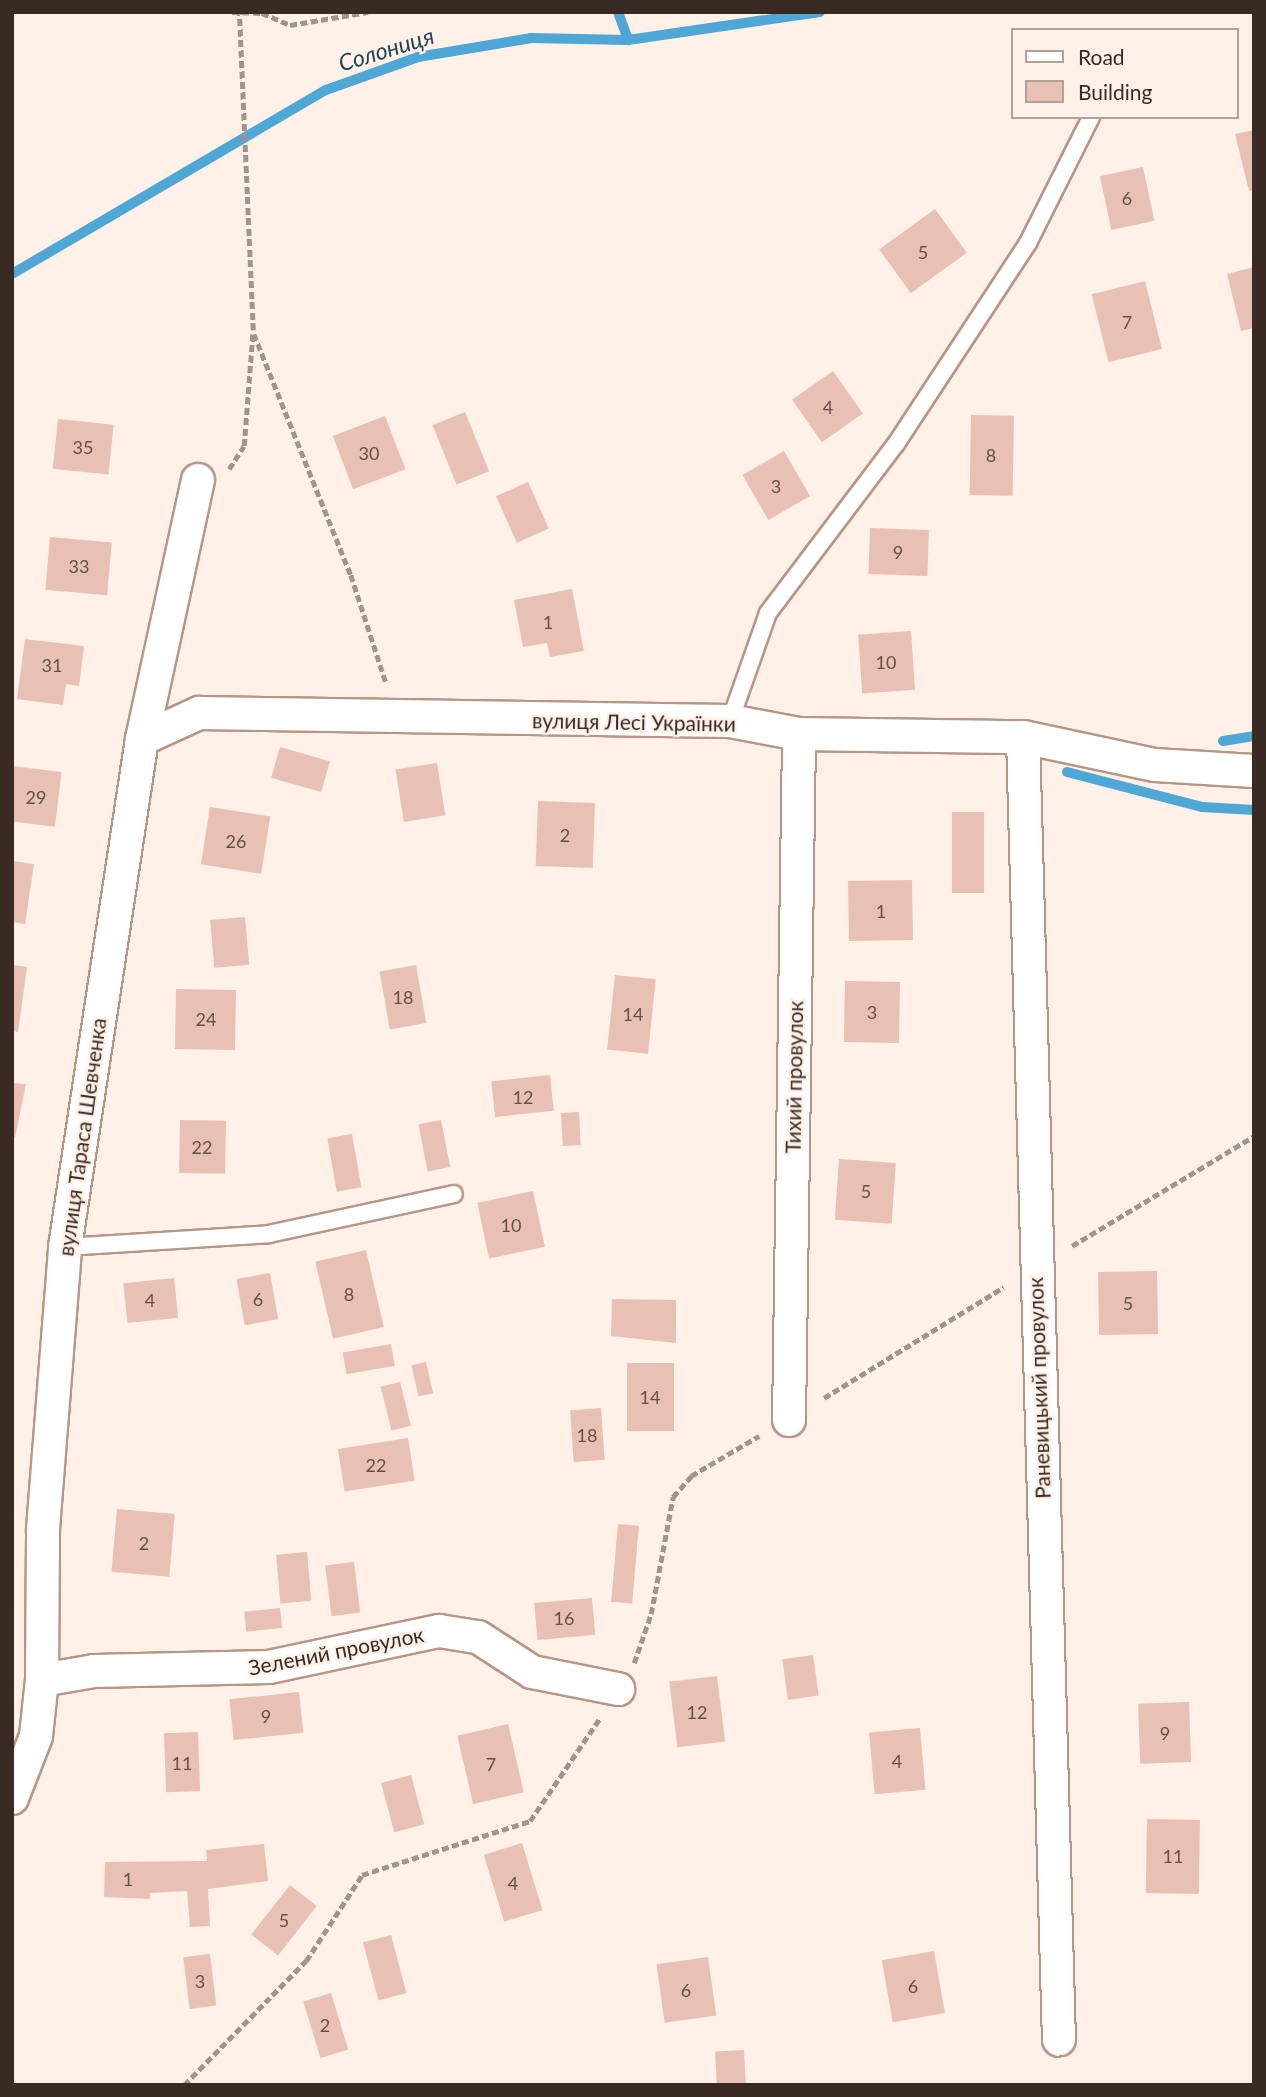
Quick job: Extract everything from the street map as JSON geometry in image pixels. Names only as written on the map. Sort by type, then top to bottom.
[{"type":"street","name":"вулиця Тараса Шевченка","points":[[12,1798],[36,1736],[42,1679],[42,1541],[65,1247],[142,739],[198,480]]},
{"type":"street","name":"вулиця Лесі Українки","points":[[142,739],[200,713],[730,721],[799,734],[1023,737],[1155,765],[1254,771]]},
{"type":"street","name":"Тихий провулок","points":[[789,1420],[799,734]]},
{"type":"street","name":"Раневицький провулок","points":[[1023,737],[1035,1268],[1059,2039]]},
{"type":"street","name":"Зелений провулок","points":[[42,1679],[94,1671],[270,1667],[439,1631],[478,1637],[532,1672],[618,1689]]},
{"type":"lane","points":[[730,721],[768,613],[896,444],[1028,243],[1090,119]]},
{"type":"lane","points":[[65,1247],[269,1234],[454,1194]]},
{"type":"path","points":[[198,480],[224,477],[244,446],[253,330],[242,83],[235,13],[262,13],[290,25],[368,12]]},
{"type":"path","points":[[253,330],[351,575],[397,717]]},
{"type":"path","points":[[184,2085],[306,1961],[362,1875],[516,1827],[540,1813],[644,1643],[673,1497],[703,1469],[789,1420],[1254,1136]]},
{"type":"building","points":[[1254,130],[1254,190],[1249,191],[1235,134]]},
{"type":"building","points":[[1143,167],[1154,221],[1111,230],[1100,176]]},
{"type":"building","points":[[935,209],[967,253],[911,293],[879,250]]},
{"type":"building","points":[[1254,267],[1254,328],[1241,331],[1227,274]]},
{"type":"building","points":[[1145,281],[1162,349],[1109,362],[1092,294]]},
{"type":"building","points":[[833,371],[863,414],[822,442],[792,400]]},
{"type":"building","points":[[465,412],[489,471],[457,484],[433,425]]},
{"type":"building","points":[[971,415],[1014,416],[1013,496],[970,495]]},
{"type":"building","points":[[385,416],[405,469],[353,489],[333,436]]},
{"type":"building","points":[[58,419],[114,425],[108,475],[53,469]]},
{"type":"building","points":[[784,451],[810,496],[768,520],[742,475]]},
{"type":"building","points":[[528,482],[549,529],[517,543],[496,496]]},
{"type":"building","points":[[870,528],[929,530],[927,576],[868,574]]},
{"type":"building","points":[[50,537],[112,542],[107,595],[45,590]]},
{"type":"building","points":[[572,589],[584,651],[550,657],[547,643],[523,647],[514,600]]},
{"type":"building","points":[[911,631],[915,690],[862,694],[858,635]]},
{"type":"building","points":[[25,639],[84,646],[79,686],[66,684],[63,705],[17,699]]},
{"type":"building","points":[[280,747],[330,761],[321,792],[271,778]]},
{"type":"building","points":[[437,763],[445,815],[404,822],[396,770]]},
{"type":"building","points":[[12,766],[62,772],[55,827],[12,821]]},
{"type":"building","points":[[538,801],[595,803],[593,868],[536,866]]},
{"type":"building","points":[[210,807],[270,817],[261,874],[201,864]]},
{"type":"building","points":[[952,812],[984,812],[984,893],[952,893]]},
{"type":"building","points":[[12,861],[34,864],[25,924],[12,922]]},
{"type":"building","points":[[912,880],[913,940],[849,941],[848,881]]},
{"type":"building","points":[[245,917],[249,965],[214,968],[210,920]]},
{"type":"building","points":[[12,965],[27,967],[18,1032],[12,1031]]},
{"type":"building","points":[[416,965],[426,1023],[390,1030],[380,971]]},
{"type":"building","points":[[615,975],[656,979],[648,1054],[607,1050]]},
{"type":"building","points":[[845,981],[900,982],[899,1043],[844,1042]]},
{"type":"building","points":[[176,989],[236,990],[235,1050],[175,1049]]},
{"type":"building","points":[[550,1075],[554,1111],[495,1117],[491,1081]]},
{"type":"building","points":[[12,1083],[26,1084],[15,1138],[12,1138]]},
{"type":"building","points":[[579,1112],[581,1145],[563,1146],[561,1113]]},
{"type":"building","points":[[180,1120],[226,1121],[225,1174],[179,1173]]},
{"type":"building","points":[[441,1120],[450,1167],[428,1172],[418,1124]]},
{"type":"building","points":[[352,1134],[361,1187],[337,1192],[327,1138]]},
{"type":"building","points":[[839,1159],[896,1163],[892,1224],[835,1220]]},
{"type":"building","points":[[533,1191],[545,1247],[489,1259],[477,1203]]},
{"type":"building","points":[[366,1250],[384,1327],[333,1339],[315,1262]]},
{"type":"building","points":[[1157,1271],[1158,1334],[1099,1335],[1098,1272]]},
{"type":"building","points":[[270,1273],[278,1319],[245,1325],[237,1279]]},
{"type":"building","points":[[174,1278],[178,1318],[127,1323],[123,1283]]},
{"type":"building","points":[[612,1299],[676,1300],[676,1343],[611,1336]]},
{"type":"building","points":[[391,1344],[395,1366],[347,1374],[343,1353]]},
{"type":"building","points":[[426,1362],[433,1393],[419,1397],[411,1365]]},
{"type":"building","points":[[627,1363],[674,1363],[674,1431],[627,1431]]},
{"type":"building","points":[[400,1382],[411,1426],[391,1431],[381,1387]]},
{"type":"building","points":[[601,1408],[605,1460],[574,1462],[570,1410]]},
{"type":"building","points":[[408,1438],[415,1480],[345,1492],[338,1449]]},
{"type":"building","points":[[117,1509],[175,1514],[169,1577],[112,1572]]},
{"type":"building","points":[[618,1524],[639,1526],[632,1604],[611,1602]]},
{"type":"building","points":[[307,1552],[311,1601],[280,1604],[276,1555]]},
{"type":"building","points":[[354,1562],[360,1613],[331,1616],[325,1566]]},
{"type":"building","points":[[592,1598],[595,1635],[537,1640],[534,1603]]},
{"type":"building","points":[[280,1608],[282,1628],[246,1632],[244,1612]]},
{"type":"building","points":[[813,1655],[819,1696],[788,1700],[782,1659]]},
{"type":"building","points":[[717,1676],[725,1742],[677,1747],[669,1682]]},
{"type":"building","points":[[299,1692],[303,1733],[234,1740],[229,1699]]},
{"type":"building","points":[[1189,1702],[1191,1762],[1140,1764],[1138,1704]]},
{"type":"building","points":[[508,1724],[524,1792],[473,1804],[457,1736]]},
{"type":"building","points":[[920,1728],[925,1790],[875,1794],[869,1732]]},
{"type":"building","points":[[198,1732],[200,1791],[166,1792],[164,1733]]},
{"type":"building","points":[[411,1775],[424,1824],[394,1832],[381,1783]]},
{"type":"building","points":[[1147,1819],[1200,1820],[1199,1894],[1146,1893]]},
{"type":"building","points":[[522,1843],[542,1910],[504,1922],[484,1855]]},
{"type":"building","points":[[264,1844],[268,1881],[208,1889],[210,1926],[190,1927],[187,1891],[150,1893],[150,1899],[104,1897],[105,1862],[207,1861],[206,1850]]},
{"type":"building","points":[[290,1885],[317,1906],[278,1956],[251,1935]]},
{"type":"building","points":[[391,1935],[407,1993],[379,2000],[363,1943]]},
{"type":"building","points":[[934,1951],[945,2013],[893,2022],[882,1960]]},
{"type":"building","points":[[210,1954],[216,2006],[190,2009],[183,1957]]},
{"type":"building","points":[[708,1957],[716,2015],[665,2023],[657,1964]]},
{"type":"building","points":[[331,1993],[348,2049],[321,2058],[303,2001]]},
{"type":"building","points":[[744,2050],[746,2085],[717,2085],[715,2052]]},
{"type":"waterway","points":[[618,12],[628,40]]},
{"type":"waterway","name":"Солониця","points":[[12,274],[326,90],[418,57],[531,38],[628,40],[820,12]]},
{"type":"waterway","points":[[1223,741],[1254,736]]},
{"type":"waterway","points":[[1067,772],[1202,807],[1254,810]]}]
